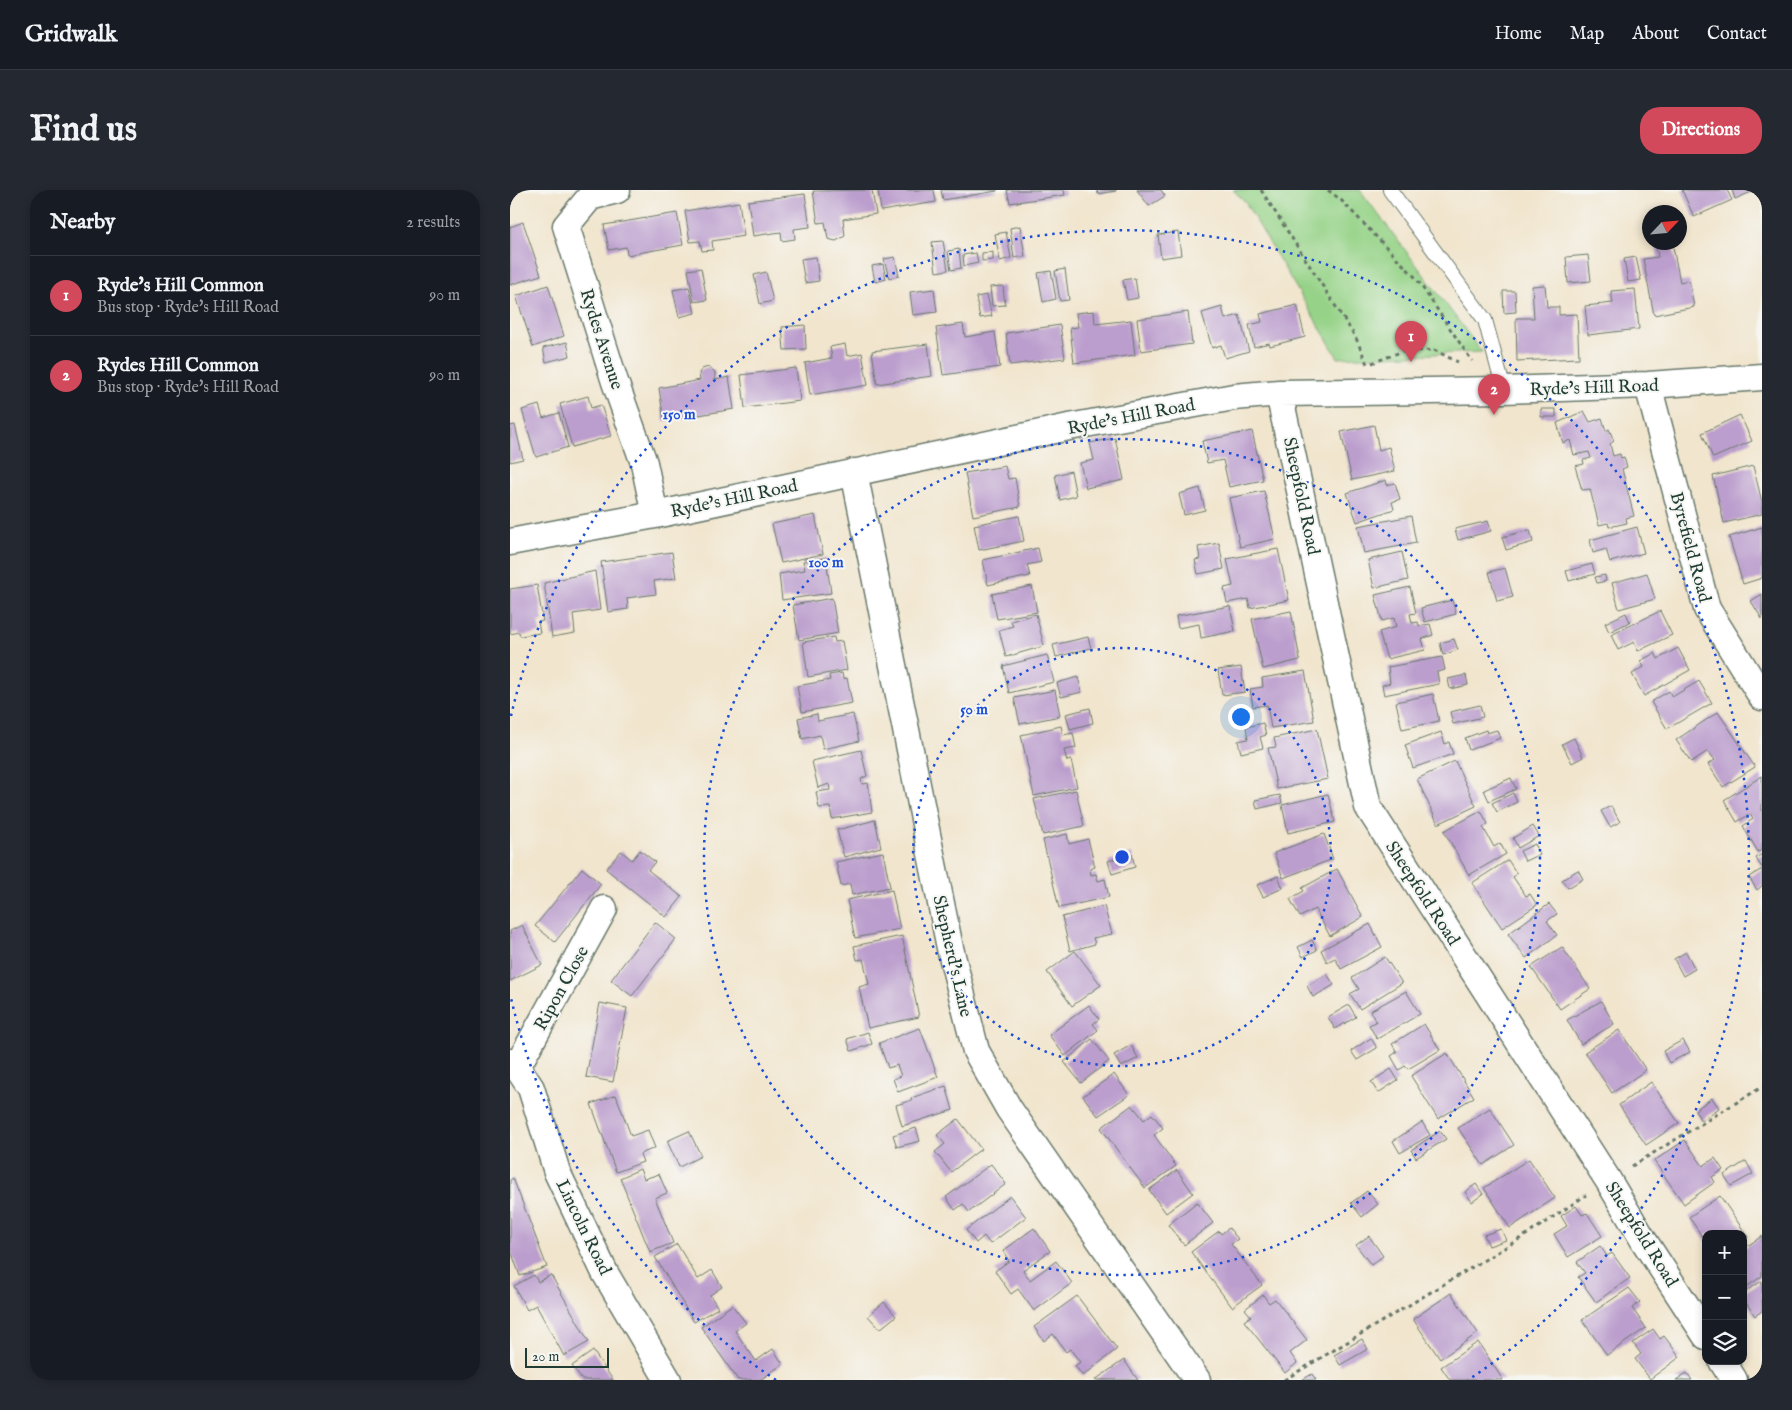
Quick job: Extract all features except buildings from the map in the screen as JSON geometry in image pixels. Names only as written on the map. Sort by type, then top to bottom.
[{"type":"street","name":"Rydes Avenue","points":[[618,190],[590,197],[566,226],[615,382],[644,463],[655,514]]},
{"type":"street","name":"Ryde's Hill Road","points":[[510,542],[655,514],[1069,427],[1206,402],[1279,393],[1502,382],[1648,385],[1762,377]]},
{"type":"street","name":"Byrefield Road","points":[[1648,385],[1707,609],[1762,697]]},
{"type":"street","name":"Sheepfold Road","points":[[1279,393],[1368,807],[1702,1330]]},
{"type":"street","name":"Shepherd's Lane","points":[[854,472],[950,948],[976,1051],[1009,1109],[1197,1380]]},
{"type":"street","name":"Ripon Close","points":[[514,1065],[604,909]]},
{"type":"street","name":"Lincoln Road","points":[[514,1065],[531,1088],[557,1172],[605,1273],[668,1380]]},
{"type":"street","points":[[1725,1365],[1734,1380]]},
{"type":"lane","points":[[1390,190],[1485,320],[1502,382]]},
{"type":"path","points":[[1260,190],[1356,338],[1367,365],[1403,351],[1434,350],[1502,382]]},
{"type":"path","points":[[1328,190],[1341,200],[1416,278],[1481,373]]},
{"type":"path","points":[[1284,1380],[1531,1232],[1608,1180],[1762,1087]]},
{"type":"green space","points":[[1233,190],[1360,190],[1482,352],[1338,358],[1245,202]]},
{"type":"place","name":"Ryde's Hill Common","points":[[1411,362]]},
{"type":"place","name":"Rydes Hill Common","points":[[1494,415]]}]
